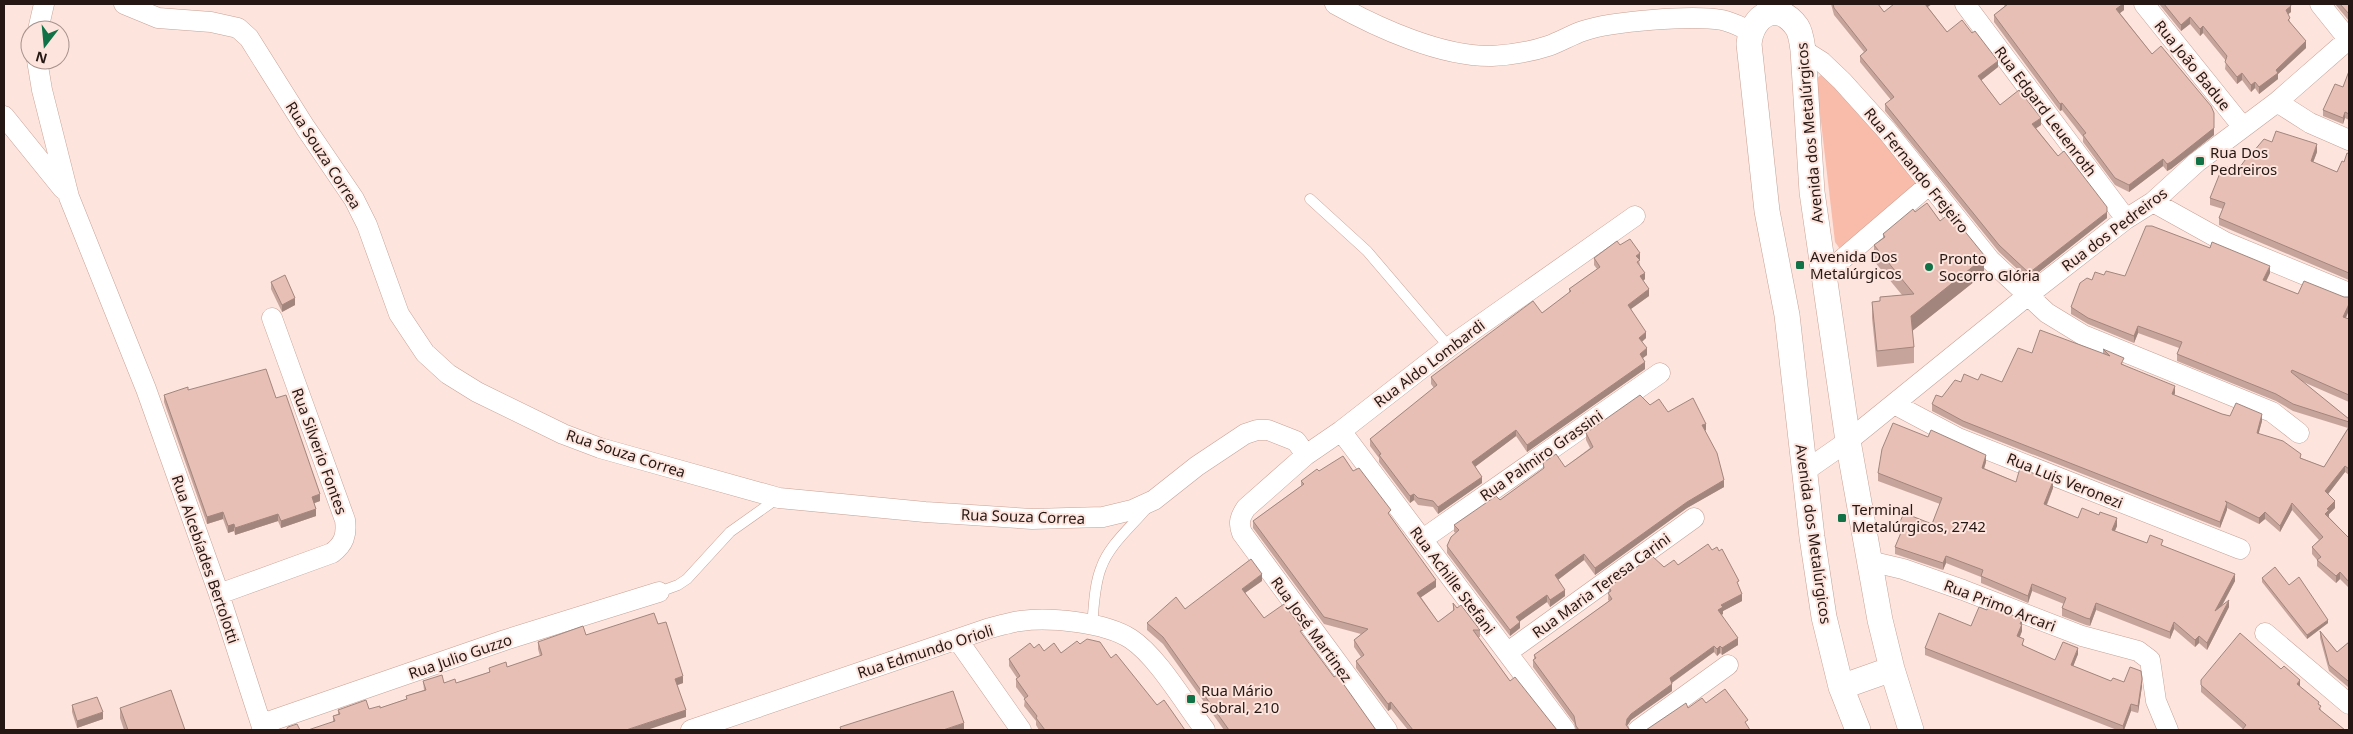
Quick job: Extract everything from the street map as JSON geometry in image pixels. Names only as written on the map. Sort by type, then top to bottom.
[{"type":"street","points":[[40,20],[44,4]]},
{"type":"street","name":"Rua Souza Correa","points":[[124,4],[158,18],[211,22],[238,28],[249,38],[305,127],[354,199],[367,225],[399,314],[407,329],[425,353],[448,374],[477,392],[563,434],[600,448],[779,498],[925,512],[1055,519],[1103,517],[1132,510],[1154,500],[1197,466],[1245,434],[1257,430],[1268,430],[1296,441],[1306,455]]},
{"type":"street","points":[[1335,4],[1364,20],[1443,50],[1491,56],[1512,54],[1546,46],[1593,28],[1682,18],[1723,20],[1750,31]]},
{"type":"street","name":"Rua Edgard Leuenroth","points":[[1965,4],[2126,219]]},
{"type":"street","name":"Rua João Badue","points":[[2144,4],[2242,126]]},
{"type":"street","points":[[2320,4],[2349,39]]},
{"type":"street","name":"Avenida dos Metalúrgicos","points":[[1858,730],[1841,687],[1824,618],[1787,316],[1767,212],[1749,44],[1750,31],[1757,20],[1782,9],[1798,29],[1803,50],[1812,192],[1826,274],[1848,441],[1880,620],[1892,669],[1911,730]]},
{"type":"street","name":"Rua dos Pedreiros","points":[[1805,471],[1848,441],[2026,296],[2126,219],[2153,202],[2242,126],[2341,57],[2349,39]]},
{"type":"street","name":"Rua Fernando Frejeiro","points":[[1803,50],[1822,62],[1842,81],[1930,184],[1990,260],[2026,296],[2060,323],[2083,335],[2272,412],[2299,433]]},
{"type":"street","points":[[39,70],[42,90],[69,197]]},
{"type":"street","points":[[2277,102],[2310,123],[2349,140]]},
{"type":"street","points":[[4,116],[69,197]]},
{"type":"street","points":[[1826,274],[1930,184]]},
{"type":"street","name":"Rua Alcebíades Bertolotti","points":[[69,197],[146,389],[219,594],[262,727]]},
{"type":"street","points":[[2153,202],[2225,242],[2349,293]]},
{"type":"street","name":"Rua Aldo Lombardi","points":[[1239,526],[1241,514],[1246,508],[1306,455],[1341,431],[1449,346],[1635,216]]},
{"type":"street","name":"Rua Silverio Fontes","points":[[219,594],[332,553],[343,542],[346,532],[345,520],[272,318]]},
{"type":"street","name":"Rua Palmiro Grassini","points":[[1423,539],[1660,373]]},
{"type":"street","name":"Rua Luis Veronezi","points":[[1894,404],[1958,438],[2240,549]]},
{"type":"street","name":"Rua Achille Stefani","points":[[1341,431],[1565,730]]},
{"type":"street","name":"Rua Maria Teresa Carini","points":[[1508,652],[1694,518]]},
{"type":"street","name":"Rua José Martinez","points":[[1239,526],[1242,533],[1387,730]]},
{"type":"street","name":"Rua Primo Arcari","points":[[1869,562],[1903,569],[2082,636],[2138,650],[2150,660],[2156,701],[2168,730]]},
{"type":"street","name":"Rua Julio Guzzo","points":[[262,727],[505,640],[659,592]]},
{"type":"street","name":"Rua Edmundo Orioli","points":[[691,730],[957,639],[1020,621],[1048,620],[1109,629],[1132,639],[1155,662],[1205,730]]},
{"type":"street","points":[[2265,633],[2349,704]]},
{"type":"street","points":[[957,639],[1021,730]]},
{"type":"street","points":[[1638,730],[1728,665]]},
{"type":"street","points":[[1841,687],[1892,669]]},
{"type":"lane","points":[[1310,199],[1367,251],[1449,346]]},
{"type":"lane","points":[[659,592],[678,585],[687,579],[730,532],[779,498]]},
{"type":"lane","points":[[1092,626],[1097,582],[1101,567],[1110,549],[1154,500]]},
{"type":"shaded area","points":[[1821,75],[1826,75],[1924,183],[1840,249],[1835,242],[1816,79]]},
{"type":"building","points":[[1833,4],[1878,4],[1884,12],[1894,4],[1925,4],[1947,32],[1962,20],[1972,33],[1975,31],[1998,61],[1978,76],[2000,105],[2019,90],[2041,118],[2032,124],[2058,156],[2064,151],[2107,207],[2107,212],[2029,273],[1999,245],[1885,104],[1894,97],[1860,56],[1867,50],[1834,8]]},
{"type":"building","points":[[2008,4],[2123,4],[2116,9],[2152,54],[2161,46],[2211,106],[2214,113],[2214,128],[2171,162],[2167,164],[2163,159],[2129,185],[2115,178],[2083,135],[2086,133],[2062,103],[2060,104],[1994,15]]},
{"type":"building","points":[[2164,4],[2290,4],[2291,6],[2286,10],[2290,18],[2288,20],[2306,41],[2276,70],[2278,73],[2259,87],[2255,82],[2251,85],[2242,73],[2237,77],[2225,62],[2227,56],[2203,26],[2200,29],[2190,17],[2181,25]]},
{"type":"building","points":[[2340,4],[2349,4],[2349,14]]},
{"type":"building","points":[[2349,71],[2349,114],[2345,112],[2343,118],[2323,110],[2335,84],[2343,87]]},
{"type":"building","points":[[2276,131],[2317,144],[2311,161],[2337,172],[2342,161],[2344,162],[2347,153],[2349,154],[2349,273],[2219,218],[2225,203],[2210,198],[2220,173],[2227,167],[2237,171],[2251,152],[2264,139],[2272,142]]},
{"type":"building","points":[[1927,203],[1940,221],[1950,213],[1984,255],[1974,263],[1975,265],[1911,316],[1914,347],[1877,351],[1872,302],[1880,301],[1880,297],[1914,294],[1874,245],[1885,237],[1883,234],[1913,209],[1915,212]]},
{"type":"building","points":[[2146,226],[2152,226],[2210,248],[2212,242],[2270,266],[2263,280],[2298,294],[2304,281],[2344,297],[2349,297],[2349,304],[2343,317],[2349,319],[2349,395],[2292,370],[2291,372],[2349,419],[2349,422],[2293,404],[2276,394],[2177,354],[2182,342],[2138,326],[2134,336],[2088,318],[2071,307],[2080,283],[2087,278],[2092,280],[2095,272],[2104,275],[2106,271],[2125,276]]},
{"type":"building","points":[[1630,239],[1640,253],[1636,256],[1640,260],[1637,262],[1645,273],[1640,276],[1649,289],[1628,305],[1646,332],[1639,338],[1647,348],[1640,354],[1645,362],[1527,445],[1516,430],[1472,462],[1482,477],[1438,507],[1433,501],[1418,498],[1414,494],[1410,496],[1379,455],[1381,454],[1370,439],[1437,385],[1431,377],[1533,301],[1542,313],[1571,291],[1569,289],[1600,267],[1594,258],[1617,241],[1620,245]]},
{"type":"building","points":[[285,275],[295,298],[282,305],[271,282]]},
{"type":"building","points":[[2040,330],[2110,356],[2103,349],[2124,358],[2121,364],[2175,386],[2172,394],[2222,414],[2230,416],[2236,403],[2262,414],[2257,433],[2283,441],[2301,454],[2300,458],[2324,467],[2349,427],[2349,469],[2345,466],[2325,491],[2335,501],[2325,514],[2349,538],[2349,582],[2340,572],[2336,576],[2317,560],[2321,557],[2312,547],[2323,537],[2292,503],[2280,526],[2265,512],[2259,518],[2225,501],[2227,503],[2220,522],[1963,421],[1932,404],[1936,395],[1942,397],[1955,380],[1961,382],[1964,374],[1978,380],[1981,374],[2002,382],[2018,348],[2032,353]]},
{"type":"building","points":[[266,369],[276,398],[286,395],[320,494],[312,497],[316,509],[281,521],[278,514],[235,528],[234,524],[228,526],[223,512],[207,517],[164,395],[188,387],[188,390]]},
{"type":"building","points":[[1640,395],[1650,405],[1659,399],[1668,412],[1693,398],[1706,424],[1702,425],[1717,453],[1724,480],[1687,502],[1595,568],[1584,554],[1555,575],[1565,590],[1550,600],[1547,595],[1516,617],[1520,622],[1510,630],[1447,546],[1451,537],[1459,530],[1454,525],[1496,496],[1500,500],[1544,468],[1543,463],[1556,454],[1565,467],[1593,447],[1586,433]]},
{"type":"building","points":[[1893,423],[1928,437],[1931,430],[1986,455],[1982,468],[2016,482],[2020,468],[2053,481],[2044,504],[2078,518],[2082,508],[2099,515],[2100,512],[2117,518],[2112,530],[2147,543],[2150,535],[2163,540],[2161,545],[2235,574],[2215,611],[2229,600],[2207,643],[2199,636],[2195,640],[2174,622],[2170,632],[2096,603],[2090,619],[2086,618],[2062,608],[2066,598],[2032,584],[2028,596],[1981,576],[1983,570],[1946,556],[1943,563],[1895,547],[1903,528],[1898,526],[1904,513],[1932,524],[1942,498],[1878,473],[1882,449]]},
{"type":"building","points":[[1343,456],[1353,471],[1359,468],[1391,510],[1388,513],[1436,580],[1417,593],[1438,622],[1454,610],[1453,603],[1457,608],[1461,605],[1480,630],[1473,630],[1510,681],[1515,677],[1557,730],[1413,730],[1391,702],[1388,704],[1356,661],[1364,655],[1354,640],[1368,629],[1324,617],[1253,521],[1304,484],[1301,481],[1317,469],[1319,471]]},
{"type":"building","points":[[1708,544],[1712,550],[1717,547],[1719,551],[1722,549],[1739,581],[1737,582],[1742,594],[1721,605],[1723,607],[1718,610],[1738,638],[1722,648],[1720,646],[1717,649],[1714,646],[1670,678],[1672,684],[1627,719],[1626,725],[1630,730],[1579,730],[1574,716],[1533,660],[1536,658],[1534,655],[1612,599],[1608,593],[1611,591],[1609,587],[1652,556],[1664,567],[1674,560],[1678,565]]},
{"type":"building","points":[[1251,559],[1262,574],[1242,589],[1264,618],[1284,604],[1303,630],[1300,631],[1334,677],[1337,675],[1376,730],[1229,730],[1163,637],[1147,623],[1176,597],[1185,609]]},
{"type":"building","points":[[2275,567],[2289,585],[2299,577],[2328,620],[2307,635],[2262,578]]},
{"type":"building","points":[[1988,605],[2022,619],[2017,636],[2024,639],[2022,645],[2055,660],[2063,642],[2078,648],[2071,665],[2111,681],[2113,678],[2124,682],[2130,667],[2141,671],[2142,679],[2138,706],[2131,704],[2123,726],[1925,648],[1939,613],[1971,626],[1979,607],[1987,610]]},
{"type":"building","points":[[654,613],[658,624],[666,622],[683,676],[675,679],[686,710],[626,730],[308,730],[335,721],[333,716],[340,714],[338,710],[366,700],[369,709],[380,706],[380,708],[407,699],[406,696],[426,690],[423,681],[442,675],[444,683],[455,679],[456,683],[490,672],[489,668],[506,662],[507,667],[542,655],[538,642],[583,626],[586,635]]},
{"type":"building","points":[[2320,631],[2337,652],[2349,642],[2348,681],[2329,665]]},
{"type":"building","points":[[2240,633],[2281,669],[2284,666],[2300,680],[2297,684],[2319,702],[2318,704],[2321,706],[2319,709],[2345,730],[2242,730],[2246,725],[2201,685],[2201,680]]},
{"type":"building","points":[[1087,639],[1100,642],[1111,658],[1116,654],[1157,705],[1164,700],[1185,730],[1045,730],[1024,699],[1028,696],[1016,679],[1020,676],[1009,659],[1030,643],[1034,648],[1039,644],[1044,651],[1054,643],[1061,653],[1077,641],[1080,644]]},
{"type":"building","points":[[1725,689],[1748,720],[1745,722],[1750,730],[1646,730],[1686,703],[1688,708],[1702,698],[1706,703]]},
{"type":"building","points":[[171,690],[185,730],[128,730],[120,708]]},
{"type":"building","points":[[953,691],[964,723],[943,730],[841,730],[840,727]]},
{"type":"building","points":[[97,697],[103,712],[77,721],[72,705]]},
{"type":"building","points":[[297,724],[300,730],[286,730],[288,727]]},
{"type":"place","name":"Rua Dos Pedreiros","points":[[2200,161]]},
{"type":"place","name":"Avenida Dos Metalúrgicos","points":[[1800,265]]},
{"type":"place","name":"Pronto Socorro Glória","points":[[1929,267]]},
{"type":"place","name":"Terminal Metalúrgicos, 2742","points":[[1842,518]]},
{"type":"place","name":"Rua Mário Sobral, 210","points":[[1191,699]]}]
